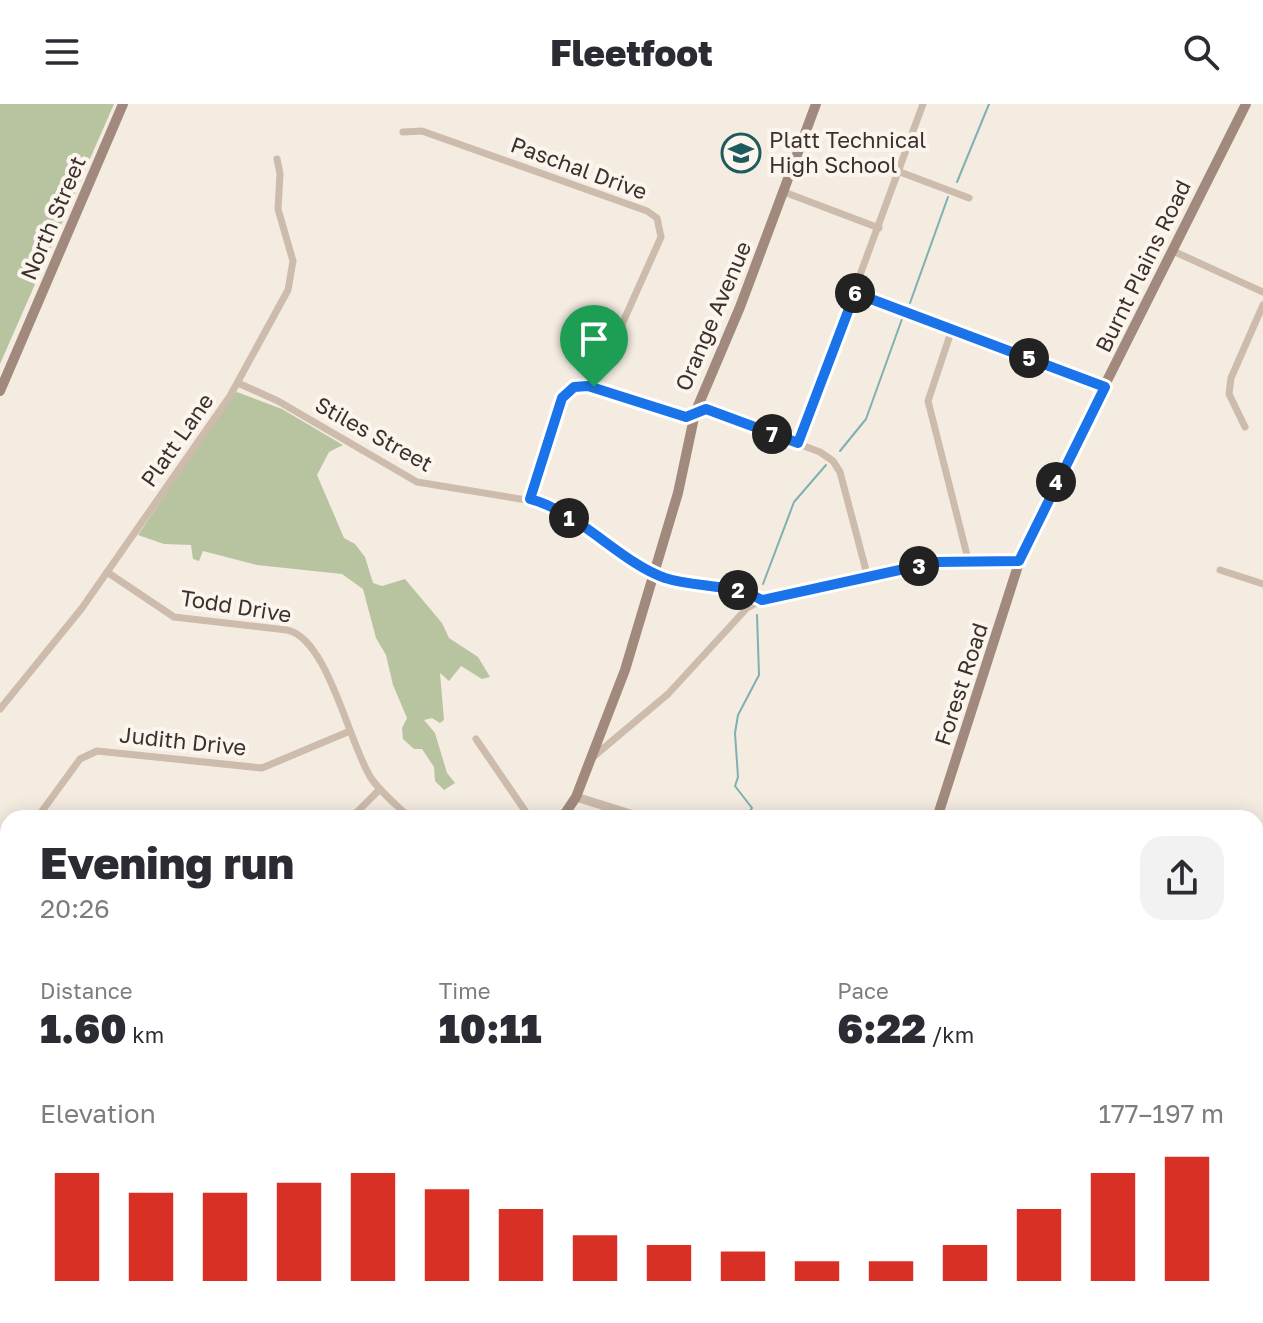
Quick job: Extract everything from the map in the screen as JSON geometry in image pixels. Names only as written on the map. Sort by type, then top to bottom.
[{"type":"main road","name":"North Street","points":[[0,391],[123,104]]},
{"type":"main road","name":"Orange Avenue","points":[[567,810],[576,797],[625,670],[678,493],[695,413],[816,104]]},
{"type":"main road","name":"Burnt Plains Road","points":[[1019,561],[1246,104]]},
{"type":"main road","name":"Forest Road","points":[[940,810],[970,725],[1019,561]]},
{"type":"street","points":[[798,443],[923,104]]},
{"type":"street","name":"Paschal Drive","points":[[403,132],[422,131],[647,211],[657,218],[661,237],[594,387]]},
{"type":"street","name":"Platt Lane","points":[[0,709],[55,644],[238,383],[293,275],[292,254],[277,204],[280,174],[277,159]]},
{"type":"street","points":[[900,172],[969,198]]},
{"type":"street","points":[[784,192],[879,228]]},
{"type":"street","points":[[1173,251],[1263,292]]},
{"type":"street","points":[[855,293],[1105,387]]},
{"type":"street","points":[[1245,427],[1234,410],[1229,394],[1231,378],[1263,305]]},
{"type":"street","points":[[952,329],[928,401],[968,559]]},
{"type":"street","name":"Stiles Street","points":[[238,383],[278,401],[417,482],[441,489],[530,499],[554,508],[663,577],[747,592],[762,600]]},
{"type":"street","points":[[530,499],[564,395],[574,387],[594,387],[686,417],[706,409],[825,454],[836,465],[868,578]]},
{"type":"street","points":[[591,758],[668,694],[747,608],[762,600],[924,564],[968,559],[1019,561]]},
{"type":"street","points":[[1220,570],[1263,584]]},
{"type":"street","name":"Todd Drive","points":[[107,572],[174,617],[297,633],[317,655],[369,774],[402,810]]},
{"type":"street","name":"Judith Drive","points":[[43,810],[80,759],[97,751],[262,768],[350,731]]},
{"type":"street","points":[[476,739],[525,810]]},
{"type":"street","points":[[359,810],[380,789]]},
{"type":"street","points":[[576,797],[617,810]]},
{"type":"green space","points":[[0,104],[114,104],[0,364]]},
{"type":"green space","points":[[237,392],[282,409],[343,445],[329,452],[317,475],[344,538],[355,544],[365,557],[373,583],[382,586],[405,579],[442,623],[449,638],[478,657],[490,677],[482,679],[461,666],[449,681],[440,673],[444,720],[440,723],[432,718],[424,720],[435,733],[447,773],[455,783],[444,790],[435,781],[434,767],[422,749],[414,749],[403,739],[402,728],[407,718],[393,685],[386,655],[376,638],[363,589],[342,574],[257,565],[203,551],[199,561],[193,559],[191,545],[164,544],[138,535],[231,396]]},
{"type":"waterway","points":[[957,182],[989,104]]},
{"type":"waterway","points":[[910,303],[948,197]]},
{"type":"waterway","points":[[840,451],[866,419],[902,319]]},
{"type":"waterway","points":[[763,584],[794,502],[826,465]]},
{"type":"waterway","points":[[751,810],[735,786],[738,777],[735,733],[738,715],[759,675],[757,615]]},
{"type":"place","name":"Platt Technical High School","points":[[741,153]]},
{"type":"route","points":[[855,293],[1105,387],[1019,561],[968,559],[936,562],[797,595],[762,600],[747,592],[663,577],[554,508],[530,499],[562,398],[574,387],[594,387],[686,417],[706,409],[798,443],[855,293]]}]
